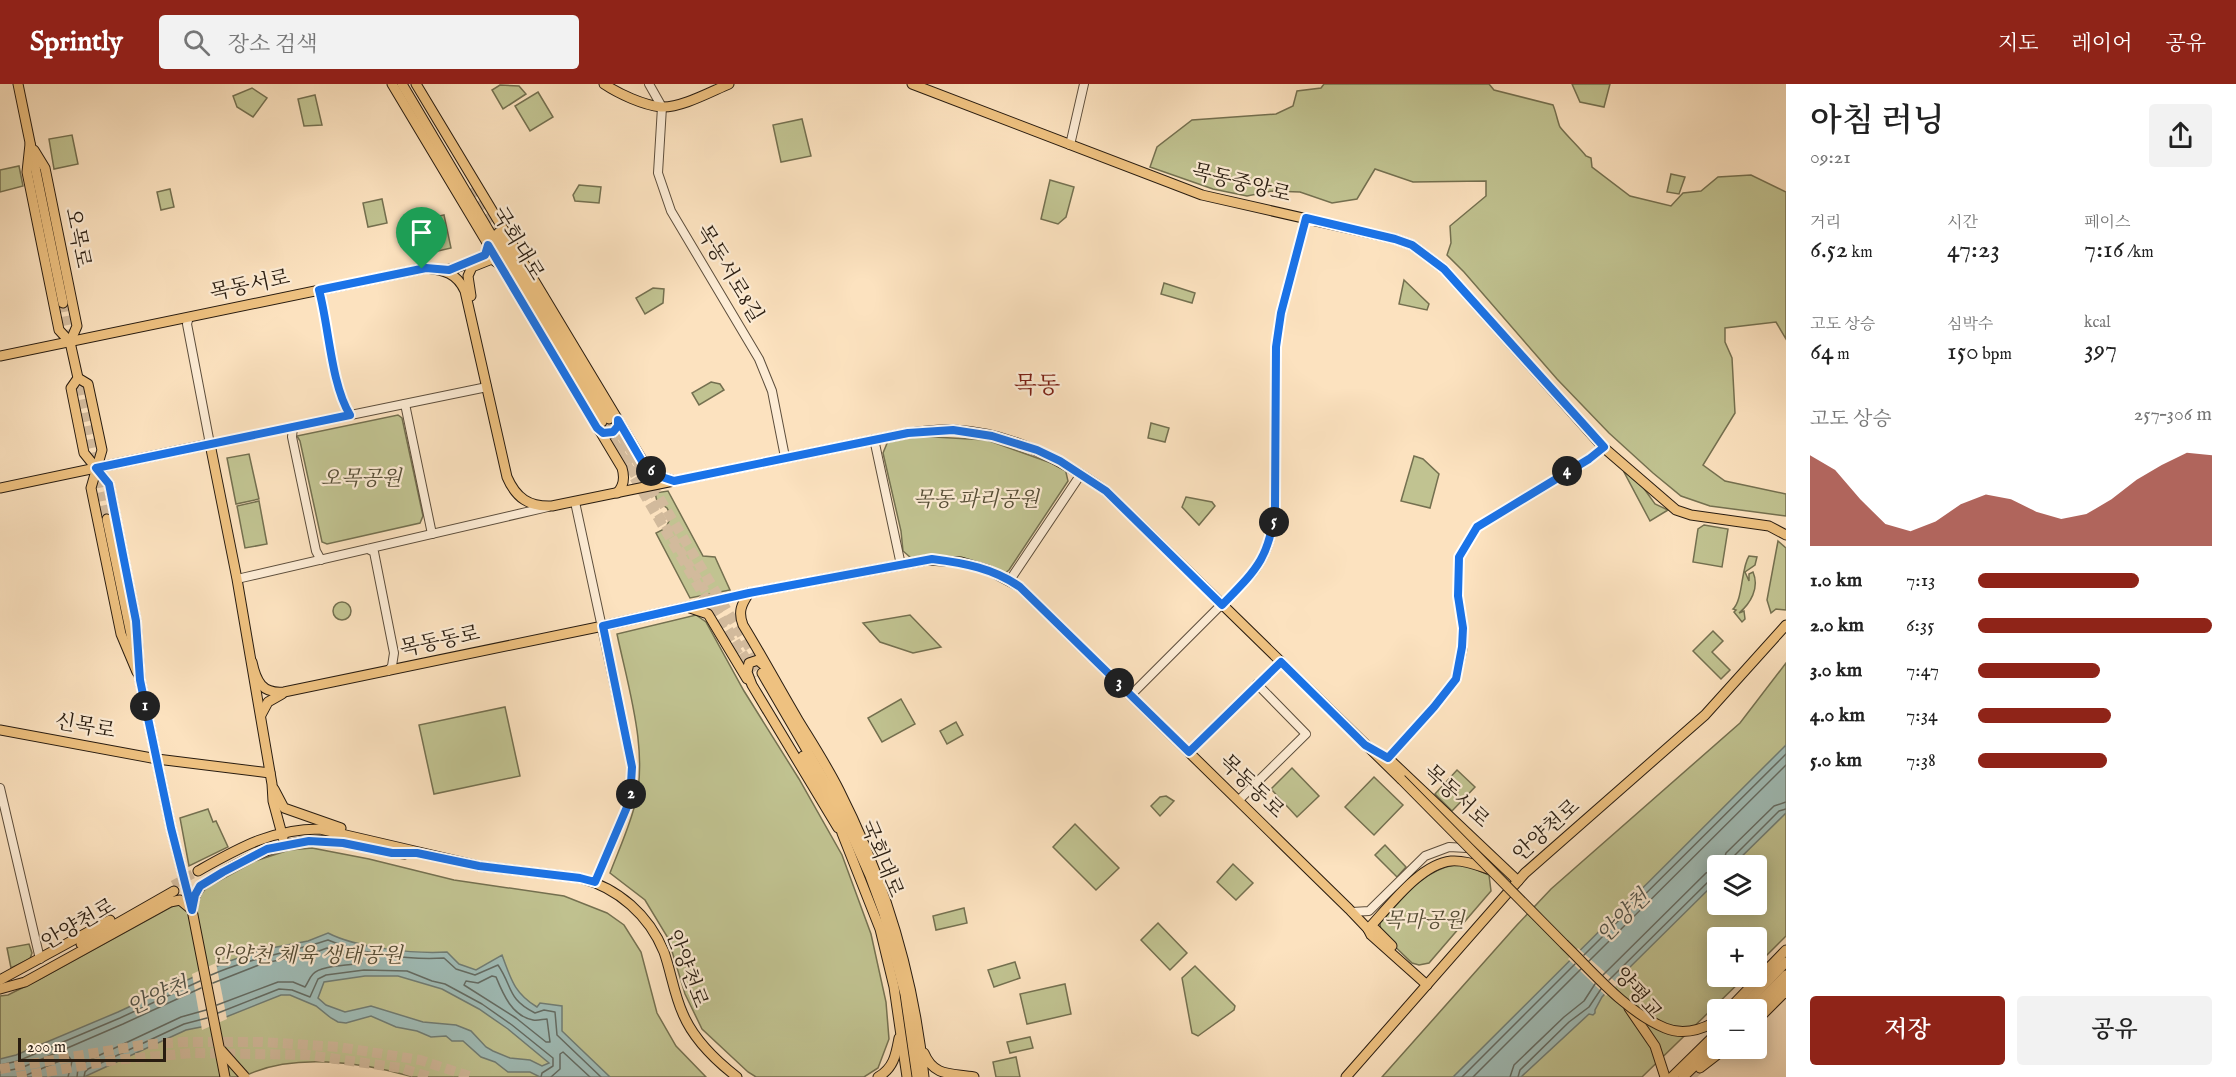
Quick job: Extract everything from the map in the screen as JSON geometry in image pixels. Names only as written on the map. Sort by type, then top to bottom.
[{"type":"highway","points":[[1767,1003],[1786,984]]},
{"type":"main road","name":"오목로","points":[[18,84],[63,303]]},
{"type":"main road","points":[[392,84],[500,265],[606,422],[646,468],[656,475],[674,481]]},
{"type":"main road","name":"국회대로","points":[[402,84],[606,422]]},
{"type":"main road","name":"국회대로","points":[[409,84],[606,422]]},
{"type":"main road","points":[[416,84],[606,422],[624,474],[622,486],[617,493]]},
{"type":"main road","points":[[604,84],[662,107],[684,102],[729,84]]},
{"type":"main road","name":"목동중앙로","points":[[912,84],[1202,195],[1395,239],[1412,245],[1444,269],[1604,447],[1676,510],[1690,515],[1769,526],[1786,535]]},
{"type":"main road","name":"오목로","points":[[30,144],[45,168],[74,311],[77,326],[70,342]]},
{"type":"main road","name":"오목로","points":[[30,144],[27,172],[59,330],[70,342],[78,378],[88,384],[102,450],[91,488],[107,518]]},
{"type":"main road","points":[[443,270],[454,269],[482,257],[487,252],[488,245]]},
{"type":"main road","points":[[469,307],[472,294],[468,279],[470,270],[475,265],[489,259],[495,259],[500,265]]},
{"type":"main road","name":"목동서로","points":[[0,356],[426,268],[443,270],[452,274],[463,286],[507,477],[511,486],[526,502],[535,506],[552,507],[908,433],[953,430],[972,432],[1037,450],[1081,474],[1106,491],[1401,779],[1488,869]]},
{"type":"main road","points":[[56,312],[64,319],[70,317],[74,311]]},
{"type":"main road","name":"오목로","points":[[78,378],[71,388],[84,453],[109,484],[107,518],[157,759],[191,906],[225,1077]]},
{"type":"main road","points":[[0,488],[210,444],[252,662],[273,801],[282,835]]},
{"type":"main road","points":[[1769,526],[1786,527]]},
{"type":"main road","name":"목동동로","points":[[284,692],[603,626],[749,593],[932,559],[961,562],[988,570],[1010,580],[1027,594],[1352,912],[1378,942],[1427,985]]},
{"type":"main road","points":[[749,593],[742,604],[740,616],[763,673],[838,788],[869,855],[892,917],[908,973],[921,1042],[924,1077]]},
{"type":"main road","points":[[686,607],[708,614],[831,819],[842,833]]},
{"type":"main road","name":"안양천로","points":[[1346,1077],[1518,881],[1543,856],[1705,715],[1786,625]]},
{"type":"main road","points":[[752,685],[747,672],[749,663],[758,660],[763,673]]},
{"type":"main road","points":[[252,662],[256,678],[264,689],[271,692],[284,692]]},
{"type":"main road","name":"국회대로","points":[[763,673],[837,816],[880,929],[894,987],[907,1077]]},
{"type":"main road","name":"국회대로","points":[[763,673],[837,802],[870,876],[884,914],[905,994],[917,1077]]},
{"type":"main road","points":[[261,718],[268,702],[284,692]]},
{"type":"main road","name":"신목로","points":[[0,730],[157,759],[270,773]]},
{"type":"main road","name":"목동서로","points":[[1365,745],[1388,758],[1518,881]]},
{"type":"main road","points":[[272,784],[284,808],[344,828],[369,841]]},
{"type":"main road","name":"안양천로","points":[[199,874],[252,842],[320,829],[479,866],[580,878],[595,882],[628,902],[646,920],[656,935],[664,954],[674,992],[692,1031],[719,1063],[737,1077]]},
{"type":"main road","points":[[0,989],[25,982],[176,900],[191,906],[200,886],[267,849],[309,841],[343,843],[392,853],[417,853]]},
{"type":"main road","points":[[1368,928],[1427,869],[1446,862],[1467,862],[1488,869]]},
{"type":"main road","name":"양평교","points":[[1488,869],[1623,1002],[1651,1039],[1662,1063],[1665,1077]]},
{"type":"main road","name":"안양천로","points":[[0,980],[174,888],[21,979],[0,989]]},
{"type":"main road","points":[[1739,999],[1786,950]]},
{"type":"main road","points":[[1751,999],[1786,963]]},
{"type":"main road","points":[[1762,999],[1786,975]]},
{"type":"main road","points":[[1767,1010],[1786,991]]},
{"type":"main road","points":[[1623,1002],[1655,1022],[1673,1030],[1693,1031],[1707,1027]]},
{"type":"main road","points":[[878,1077],[894,1062],[901,1030]]},
{"type":"main road","points":[[1672,1077],[1707,1036]]},
{"type":"main road","points":[[921,1042],[927,1060],[938,1072],[947,1076],[975,1077]]},
{"type":"main road","points":[[219,1048],[245,1077]]},
{"type":"main road","points":[[1683,1077],[1707,1054]]},
{"type":"main road","points":[[1689,1077],[1712,1059]]},
{"type":"street","points":[[649,84],[662,107]]},
{"type":"street","points":[[1070,145],[1084,84]]},
{"type":"street","name":"목동서로8길","points":[[662,107],[658,173],[671,211],[759,359],[772,391],[785,457]]},
{"type":"street","points":[[1131,695],[1260,564],[1273,532],[1276,347],[1281,313],[1306,218]]},
{"type":"street","points":[[319,290],[337,375],[345,407],[350,415]]},
{"type":"street","points":[[189,317],[187,324],[210,444],[487,387]]},
{"type":"street","points":[[405,404],[432,534]]},
{"type":"street","points":[[293,427],[292,437],[316,551],[321,560]]},
{"type":"street","points":[[874,439],[901,565]]},
{"type":"street","points":[[1388,758],[1456,679],[1463,638],[1458,596],[1459,557],[1477,527],[1589,459],[1604,447]]},
{"type":"street","points":[[1010,580],[1081,474]]},
{"type":"street","points":[[575,502],[632,767],[630,800],[595,882]]},
{"type":"street","name":"목동서로","points":[[237,579],[552,507]]},
{"type":"street","points":[[366,549],[374,552],[394,653],[392,666],[388,671]]},
{"type":"street","points":[[1189,752],[1281,662]]},
{"type":"street","points":[[1239,801],[1306,734],[1257,684]]},
{"type":"street","points":[[0,788],[40,959]]},
{"type":"street","points":[[1352,912],[1369,911],[1425,856],[1449,847],[1467,848],[1470,835]]},
{"type":"green space","points":[[1324,84],[1489,84],[1494,90],[1553,105],[1560,127],[1586,156],[1591,158],[1592,167],[1630,196],[1671,206],[1683,193],[1701,191],[1718,177],[1751,175],[1786,192],[1786,339],[1776,322],[1725,328],[1725,342],[1732,358],[1735,413],[1703,465],[1725,481],[1786,494],[1786,516],[1710,506],[1681,496],[1609,433],[1557,379],[1447,255],[1451,243],[1450,226],[1486,196],[1486,181],[1413,182],[1375,169],[1357,199],[1332,203],[1300,192],[1272,191],[1247,196],[1213,189],[1150,167],[1157,147],[1192,120],[1276,114],[1293,106],[1297,91],[1321,88]]},
{"type":"green space","points":[[1572,84],[1610,84],[1604,107],[1580,102]]},
{"type":"green space","points":[[500,85],[519,86],[526,94],[503,109],[492,90]]},
{"type":"green space","points":[[252,88],[267,98],[253,117],[237,107],[233,96]]},
{"type":"green space","points":[[538,92],[553,117],[530,131],[515,106]]},
{"type":"green space","points":[[315,95],[322,125],[304,126],[298,99]]},
{"type":"green space","points":[[802,119],[811,156],[781,162],[773,125]]},
{"type":"green space","points":[[72,135],[78,164],[54,169],[49,139]]},
{"type":"green space","points":[[19,166],[23,186],[0,192],[0,170]]},
{"type":"green space","points":[[1671,174],[1685,177],[1679,194],[1667,192]]},
{"type":"green space","points":[[1050,180],[1074,187],[1066,217],[1058,224],[1041,219]]},
{"type":"green space","points":[[579,185],[601,187],[599,203],[575,201],[573,195]]},
{"type":"green space","points":[[170,189],[174,207],[161,210],[157,192]]},
{"type":"green space","points":[[382,199],[387,223],[368,227],[363,203]]},
{"type":"green space","points":[[444,215],[451,248],[425,254],[418,221]]},
{"type":"green space","points":[[1404,280],[1429,304],[1427,310],[1399,304]]},
{"type":"green space","points":[[1164,283],[1195,293],[1192,303],[1161,294]]},
{"type":"green space","points":[[653,288],[664,289],[663,303],[645,314],[636,298]]},
{"type":"green space","points":[[711,382],[720,384],[724,390],[699,405],[692,393]]},
{"type":"green space","name":"오목공원","points":[[398,415],[402,418],[423,516],[420,523],[327,544],[322,542],[297,436]]},
{"type":"green space","points":[[1151,423],[1169,428],[1165,442],[1148,438]]},
{"type":"green space","name":"목동 파리공원","points":[[916,436],[987,440],[1065,468],[1068,481],[1009,570],[1004,574],[948,557],[911,558],[903,551],[901,531],[883,453],[888,441]]},
{"type":"green space","points":[[249,454],[259,499],[236,504],[227,458]]},
{"type":"green space","points":[[1414,456],[1423,459],[1439,474],[1430,508],[1401,501]]},
{"type":"green space","points":[[1628,470],[1655,504],[1668,510],[1650,521],[1624,472]]},
{"type":"green space","points":[[668,491],[703,556],[715,557],[730,590],[690,598],[656,533],[666,528],[671,516],[667,508],[657,501],[655,493]]},
{"type":"green space","points":[[1186,497],[1212,502],[1215,506],[1199,525],[1182,507]]},
{"type":"green space","points":[[259,501],[267,544],[245,548],[237,506]]},
{"type":"green space","points":[[1704,525],[1728,529],[1722,567],[1693,562],[1698,529]]},
{"type":"green space","points":[[1778,541],[1786,548],[1786,610],[1776,609],[1771,613],[1767,600]]},
{"type":"green space","points":[[1749,556],[1757,557],[1755,565],[1745,572],[1749,581],[1749,574],[1753,572],[1755,590],[1747,605],[1739,613],[1744,611],[1745,619],[1742,622],[1734,612],[1736,610],[1733,609],[1739,599],[1746,561]]},
{"type":"green space","points":[[342,602],[348,605],[351,611],[348,617],[342,620],[336,617],[333,611],[336,605]]},
{"type":"green space","points":[[696,615],[706,622],[744,691],[799,779],[842,855],[871,934],[886,1002],[889,1039],[878,1068],[864,1077],[756,1077],[748,1072],[702,1029],[685,994],[668,938],[645,900],[610,873],[634,808],[640,766],[636,721],[617,634]]},
{"type":"green space","points":[[910,615],[941,647],[913,653],[880,642],[863,623]]},
{"type":"green space","points":[[1713,631],[1723,641],[1712,652],[1730,670],[1721,679],[1693,651]]},
{"type":"green space","points":[[1786,663],[1786,936],[1767,955],[1767,927],[1707,927],[1707,987],[1735,987],[1722,999],[1707,999],[1707,1014],[1642,1077],[1382,1077],[1551,889],[1740,723]]},
{"type":"green space","points":[[901,699],[915,724],[882,742],[868,718]]},
{"type":"green space","points":[[505,707],[520,776],[434,794],[419,725]]},
{"type":"green space","points":[[956,722],[963,735],[947,744],[940,731]]},
{"type":"green space","points":[[1292,768],[1319,796],[1297,817],[1271,789]]},
{"type":"green space","points":[[1457,770],[1475,787],[1452,811],[1435,794]]},
{"type":"green space","points":[[1374,777],[1403,805],[1374,835],[1345,807]]},
{"type":"green space","points":[[1166,796],[1174,801],[1160,816],[1151,806],[1160,797]]},
{"type":"green space","points":[[208,809],[228,847],[189,866],[180,818]]},
{"type":"green space","points":[[1075,824],[1119,868],[1096,890],[1053,847]]},
{"type":"green space","points":[[1385,845],[1406,867],[1397,877],[1375,855]]},
{"type":"green space","name":"안양천 체육 생태공원","points":[[312,848],[454,880],[564,896],[607,913],[624,925],[641,952],[657,1013],[676,1046],[706,1077],[413,1077],[372,1067],[304,1062],[262,1069],[243,1077],[0,1077],[0,996],[8,995],[40,979],[255,861],[289,850]]},
{"type":"green space","points":[[1233,864],[1253,883],[1236,900],[1217,882]]},
{"type":"green space","name":"목마공원","points":[[1466,865],[1489,875],[1491,891],[1429,963],[1419,965],[1412,963],[1381,933],[1380,923],[1422,880],[1442,868]]},
{"type":"green space","points":[[964,908],[967,923],[936,930],[933,916]]},
{"type":"green space","points":[[1158,923],[1187,953],[1170,970],[1141,940]]},
{"type":"green space","points":[[29,944],[32,953],[30,959],[11,968],[7,948]]},
{"type":"green space","points":[[1015,962],[1020,978],[994,987],[988,970]]},
{"type":"green space","points":[[1195,966],[1235,1006],[1234,1010],[1198,1036],[1192,1033],[1182,978]]},
{"type":"green space","points":[[1065,984],[1071,1014],[1027,1024],[1020,994]]},
{"type":"green space","points":[[1030,1037],[1033,1048],[1010,1053],[1007,1042]]},
{"type":"green space","points":[[1016,1057],[1020,1077],[996,1077],[993,1062]]},
{"type":"water","name":"안양천","points":[[1786,745],[1786,813],[1743,855],[1707,855],[1707,891],[1602,997],[1593,1015],[1589,1014],[1521,1077],[1453,1077]]},
{"type":"water","name":"안양천","points":[[328,933],[354,943],[386,949],[447,952],[459,964],[476,970],[502,955],[518,991],[537,1007],[540,1003],[562,1006],[562,1031],[610,1077],[540,1077],[530,1072],[508,1072],[495,1062],[481,1057],[463,1041],[452,1041],[446,1036],[431,1037],[417,1031],[396,1027],[371,1016],[346,1023],[338,1022],[316,1006],[290,995],[281,995],[201,1027],[186,1030],[84,1077],[0,1077],[0,1059],[16,1055],[118,1012],[224,963],[261,950],[308,941]],"holes":[[[365,976],[398,976],[442,989],[479,1009],[508,1029],[549,1063],[542,1066],[530,1060],[510,1058],[486,1047],[471,1031],[456,1025],[423,1022],[371,1006],[345,1012],[326,1005],[318,998],[324,982]]]},
{"type":"pier","points":[[1578,948],[1618,984],[1606,996],[1568,959]]},
{"type":"pier","points":[[216,963],[227,1019],[202,1030],[192,974]]},
{"type":"tunnel","points":[[473,187],[504,240]]},
{"type":"tunnel","points":[[63,303],[71,345]]},
{"type":"tunnel","points":[[77,373],[107,519]]},
{"type":"tunnel","points":[[609,419],[661,506]]},
{"type":"tunnel","points":[[613,421],[761,667]]},
{"type":"tunnel","points":[[602,422],[757,676]]},
{"type":"tunnel","points":[[604,426],[750,674]]},
{"type":"tunnel","points":[[173,885],[198,871]]},
{"type":"tunnel","points":[[0,1069],[142,1045],[183,1042],[262,1042],[339,1047],[420,1060],[472,1077]]},
{"type":"tunnel","points":[[17,1077],[115,1060],[192,1053],[308,1055],[401,1068],[430,1077]]},
{"type":"tunnel","points":[[1690,1077],[1707,1061]]},
{"type":"district","name":"목동","points":[[1037,386]]},
{"type":"route","points":[[1306,218],[1412,245],[1444,269],[1497,331],[1604,447],[1589,459],[1477,527],[1467,541],[1459,557],[1458,596],[1463,628],[1461,660],[1456,679],[1388,758],[1365,745],[1281,662],[1189,752],[1020,587],[988,570],[961,562],[932,559],[749,593],[603,626],[632,767],[632,780],[630,800],[595,882],[580,878],[479,866],[417,853],[392,853],[343,843],[309,841],[267,849],[243,860],[200,886],[195,895],[192,910],[171,828],[140,680],[136,621],[109,484],[96,468],[350,415],[345,407],[337,375],[319,290],[422,269],[447,271],[454,269],[485,255],[488,245],[597,428],[608,434],[616,429],[618,420],[646,468],[656,475],[674,481],[908,433],[953,430],[992,436],[1037,450],[1060,461],[1106,491],[1222,605],[1260,564],[1273,532],[1276,347],[1281,313],[1306,218]]}]
